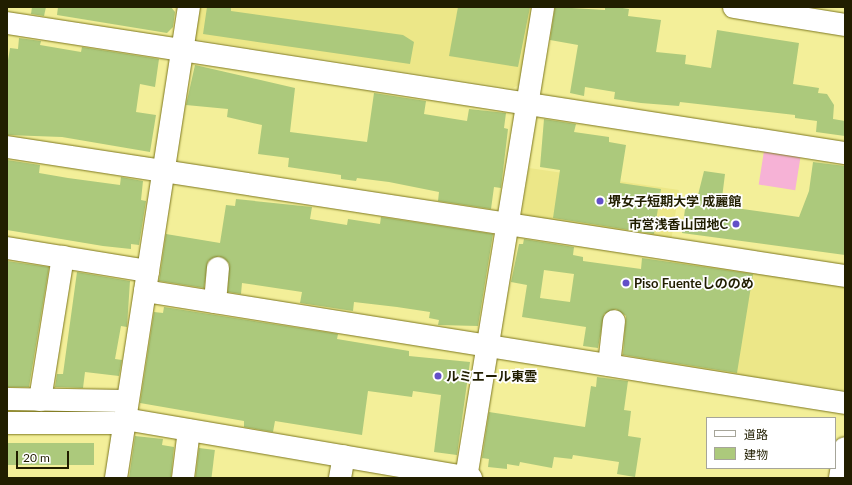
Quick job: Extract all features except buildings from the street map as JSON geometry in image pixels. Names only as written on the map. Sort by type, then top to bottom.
[{"type":"street","points":[[116,478],[122,414],[164,171],[188,7]]},
{"type":"street","points":[[7,399],[40,400],[122,414],[189,430],[467,478],[487,346],[543,7]]},
{"type":"street","points":[[734,7],[845,24]]},
{"type":"street","points":[[7,23],[845,153]]},
{"type":"street","points":[[7,147],[507,226],[845,276]]},
{"type":"street","points":[[7,248],[63,257],[215,302],[845,403]]},
{"type":"street","points":[[40,400],[63,257]]},
{"type":"street","points":[[215,302],[218,268]]},
{"type":"street","points":[[609,365],[614,321]]},
{"type":"street","points":[[7,423],[122,414]]},
{"type":"street","points":[[183,478],[189,430]]},
{"type":"street","points":[[840,478],[845,448]]},
{"type":"street","points":[[340,478],[344,456]]},
{"type":"shaded area","points":[[194,7],[533,7],[522,83],[513,88],[196,39],[190,32]]},
{"type":"shaded area","points":[[764,151],[801,157],[795,190],[759,185]]},
{"type":"shaded area","name":"堺女子短期大学 成麗館","points":[[529,168],[679,190],[671,242],[529,221],[522,213]]},
{"type":"shaded area","points":[[670,260],[845,286],[845,390],[636,361],[644,310],[662,312]]},
{"type":"place","name":"堺女子短期大学 成麗館","points":[[600,201]]},
{"type":"place","name":"市営浅香山団地C","points":[[736,224]]},
{"type":"place","name":"Piso Fuenteしののめ","points":[[626,283]]},
{"type":"place","name":"ルミエール東雲","points":[[438,376]]}]
